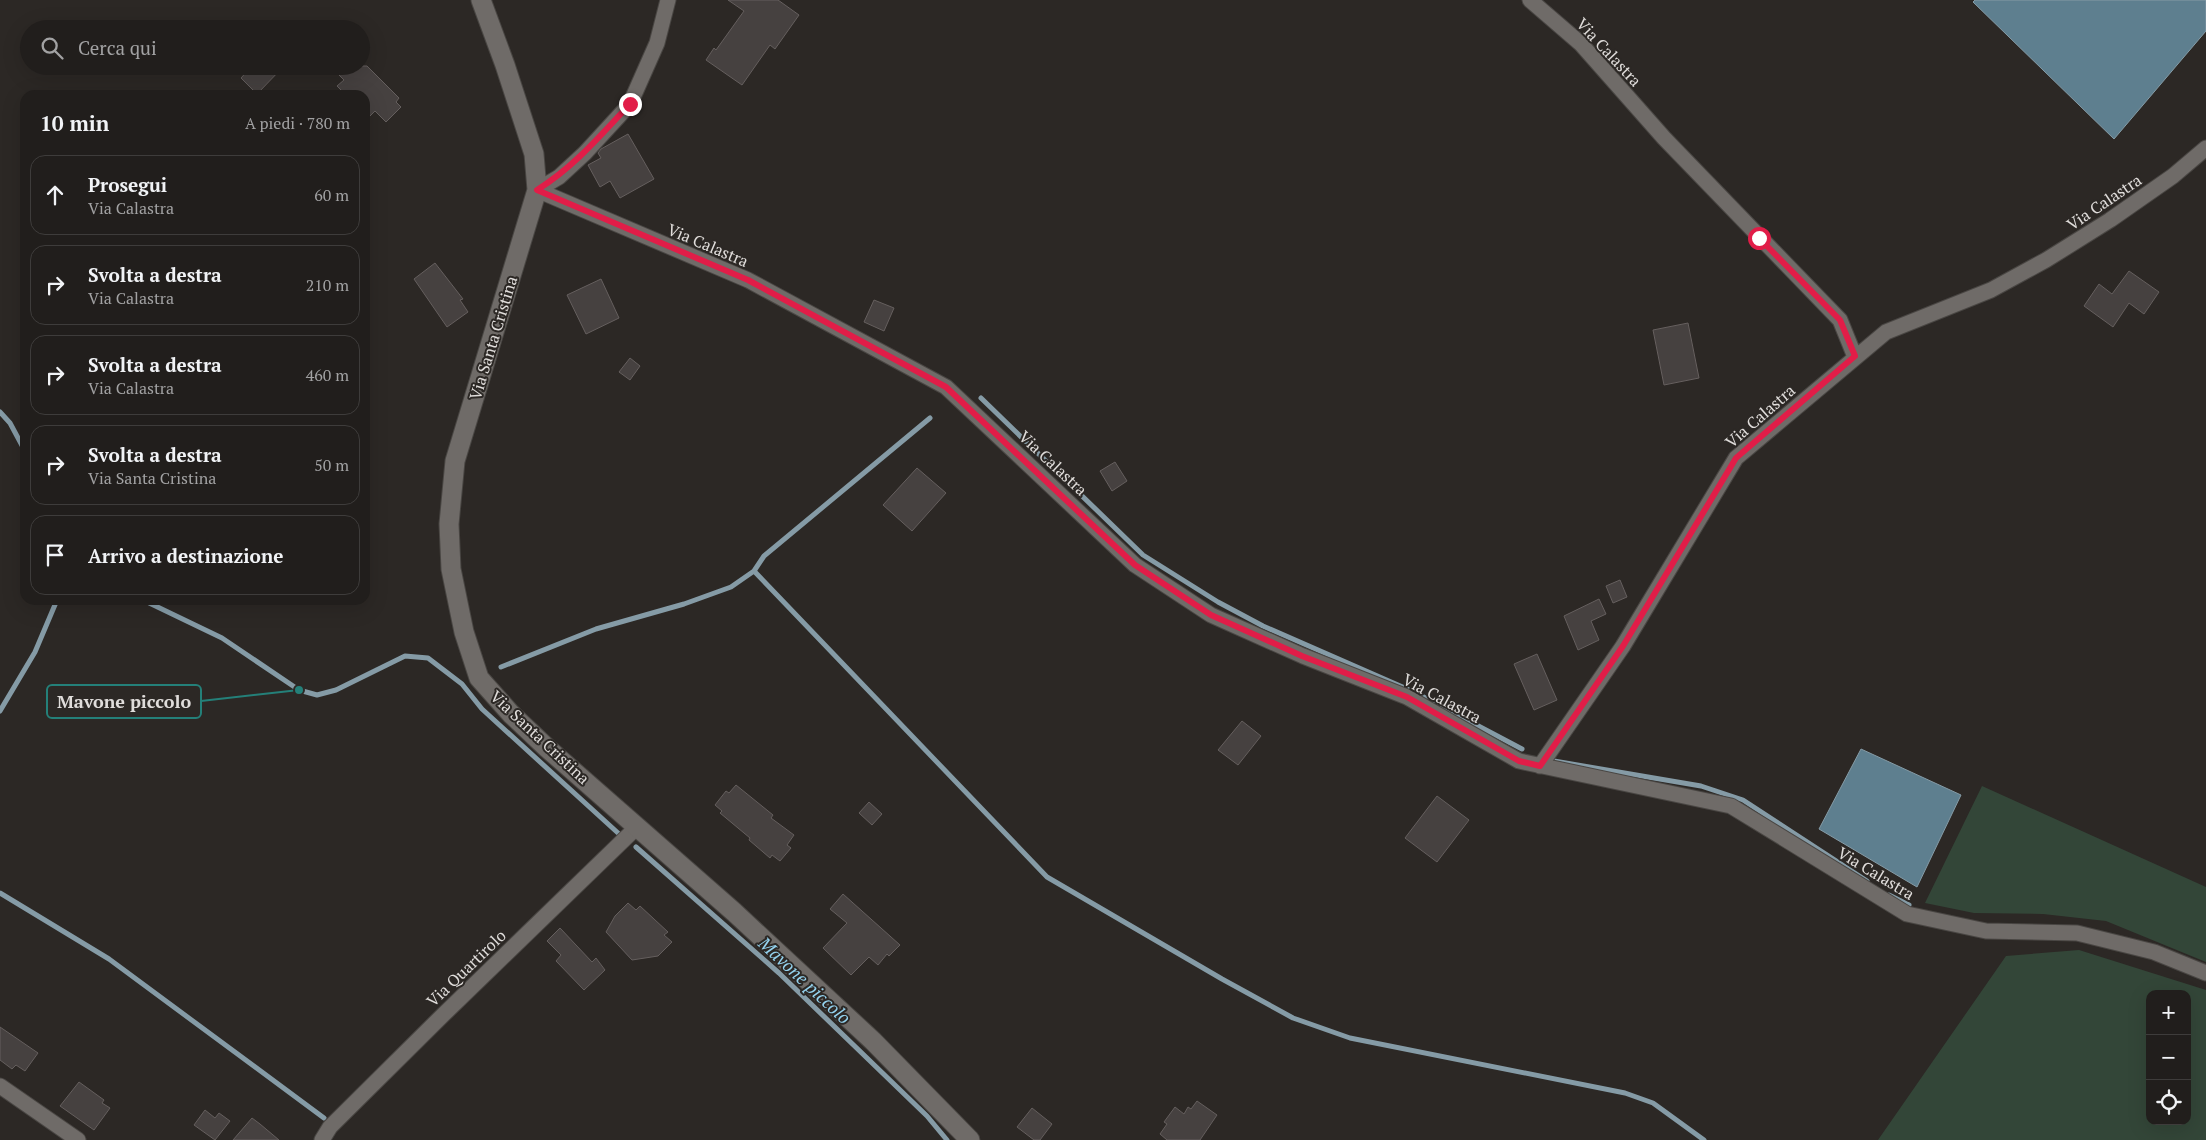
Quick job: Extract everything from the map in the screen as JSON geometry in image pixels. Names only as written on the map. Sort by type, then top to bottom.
[{"type":"street","name":"Via Santa Cristina","points":[[481,0],[505,65],[534,154],[537,190],[455,461],[450,524],[451,569],[464,632],[479,678],[511,714],[546,748],[638,826],[734,912],[873,1041],[970,1140]]},
{"type":"street","points":[[537,190],[558,176],[585,153],[630,104],[657,43],[668,0]]},
{"type":"street","name":"Via Calastra","points":[[1530,0],[1581,44],[1664,138],[1840,320],[1855,356]]},
{"type":"street","name":"Via Calastra","points":[[1540,766],[1623,646],[1736,458],[1855,356],[1886,332],[1991,290],[2046,260],[2110,220],[2173,176],[2206,148]]},
{"type":"street","name":"Via Calastra","points":[[537,190],[748,280],[946,387],[1135,565],[1211,615],[1302,656],[1407,697],[1519,761],[1731,806],[1907,914],[1986,931],[2077,933],[2154,952],[2206,973]]},
{"type":"street","name":"Via Quartirolo","points":[[322,1140],[330,1127],[424,1033],[638,826]]},
{"type":"street","points":[[0,1086],[78,1140]]},
{"type":"green space","points":[[1982,786],[2206,887],[2206,962],[2106,921],[2043,914],[1974,913],[1925,903]]},
{"type":"green space","points":[[2079,950],[2206,990],[2206,1140],[1878,1140],[2006,956]]},
{"type":"water","points":[[1975,0],[2206,0],[2206,31],[2114,139],[1973,2]]},
{"type":"water","points":[[1861,749],[1961,795],[1917,887],[1819,829]]},
{"type":"building","points":[[728,0],[778,0],[799,15],[775,49],[770,45],[742,85],[706,60],[714,48],[716,50],[744,11]]},
{"type":"building","points":[[370,69],[399,98],[396,102],[401,107],[386,122],[375,111],[370,116],[370,90],[341,90],[337,86],[344,80],[339,75],[370,75]]},
{"type":"building","points":[[244,75],[275,75],[261,90],[253,90],[241,78]]},
{"type":"building","points":[[628,134],[654,179],[620,198],[610,181],[600,187],[588,165],[601,158],[598,153],[601,149]]},
{"type":"building","points":[[435,263],[463,299],[460,300],[468,312],[447,327],[414,279]]},
{"type":"building","points":[[2129,271],[2159,292],[2144,314],[2129,303],[2113,327],[2084,306],[2099,284],[2112,294]]},
{"type":"building","points":[[601,279],[619,318],[586,334],[567,295]]},
{"type":"building","points":[[874,300],[894,308],[884,331],[864,322]]},
{"type":"building","points":[[1688,323],[1699,378],[1664,385],[1653,330]]},
{"type":"building","points":[[630,358],[640,366],[630,380],[619,372]]},
{"type":"building","points":[[1115,462],[1127,481],[1112,491],[1100,471]]},
{"type":"building","points":[[917,468],[946,493],[912,531],[883,505]]},
{"type":"building","points":[[1620,580],[1627,597],[1613,603],[1606,586]]},
{"type":"building","points":[[1599,599],[1606,614],[1591,621],[1599,640],[1578,650],[1564,616]]},
{"type":"building","points":[[1537,654],[1557,700],[1534,710],[1514,664]]},
{"type":"building","points":[[1242,721],[1261,736],[1238,765],[1218,750]]},
{"type":"building","points":[[736,785],[773,815],[771,818],[794,835],[787,845],[791,848],[780,861],[772,855],[770,858],[749,840],[750,838],[720,813],[722,811],[715,805],[726,791],[729,793]]},
{"type":"building","points":[[1437,796],[1469,820],[1437,862],[1405,838]]},
{"type":"building","points":[[869,802],[882,814],[872,825],[859,813]]},
{"type":"building","points":[[843,894],[900,945],[889,956],[887,954],[878,965],[869,957],[851,975],[823,948],[847,923],[830,909]]},
{"type":"building","points":[[628,903],[636,910],[640,906],[668,932],[664,935],[672,942],[658,956],[632,960],[606,932],[615,916]]},
{"type":"building","points":[[560,928],[592,962],[596,958],[605,970],[584,990],[556,961],[561,955],[547,941]]},
{"type":"building","points":[[0,1027],[38,1053],[25,1071],[16,1065],[12,1069],[0,1060]]},
{"type":"building","points":[[79,1082],[104,1100],[102,1103],[110,1108],[94,1130],[60,1106]]},
{"type":"building","points":[[1197,1101],[1217,1115],[1200,1140],[1167,1140],[1160,1134],[1167,1124],[1164,1122],[1175,1107],[1184,1114],[1188,1107],[1191,1109]]},
{"type":"building","points":[[1032,1108],[1052,1124],[1040,1140],[1034,1140],[1017,1127]]},
{"type":"building","points":[[205,1110],[215,1118],[219,1113],[230,1121],[215,1140],[194,1125]]},
{"type":"building","points":[[252,1118],[260,1124],[279,1140],[233,1140]]},
{"type":"waterway","points":[[981,398],[1143,555],[1218,602],[1263,626],[1414,692],[1522,749]]},
{"type":"waterway","name":"Mavone piccolo","points":[[0,412],[10,423],[20,442]]},
{"type":"waterway","points":[[501,667],[596,629],[684,604],[731,587],[754,571],[764,556],[930,418]]},
{"type":"waterway","points":[[754,571],[1047,877],[1293,1018],[1350,1038],[1625,1093],[1653,1103],[1704,1140]]},
{"type":"waterway","name":"Mavone piccolo","points":[[0,711],[35,652],[55,605]]},
{"type":"waterway","name":"Mavone piccolo","points":[[153,605],[222,638],[299,690],[317,695],[336,690],[405,656],[428,658],[462,684],[482,709],[618,833]]},
{"type":"waterway","points":[[1554,761],[1701,786],[1743,800],[1867,881]]},
{"type":"waterway","name":"Mavone piccolo","points":[[636,847],[779,973],[927,1116],[947,1140]]},
{"type":"waterway","name":"Mavone piccolo","points":[[0,893],[109,959],[324,1118]]},
{"type":"waterway","points":[[1889,895],[1909,905]]},
{"type":"place","name":"Mavone piccolo","points":[[299,690]]},
{"type":"route","points":[[630,104],[585,153],[558,176],[537,190],[748,280],[946,387],[1135,565],[1211,615],[1302,656],[1407,697],[1519,761],[1540,766],[1623,646],[1736,458],[1855,356],[1840,320],[1759,238]]}]
